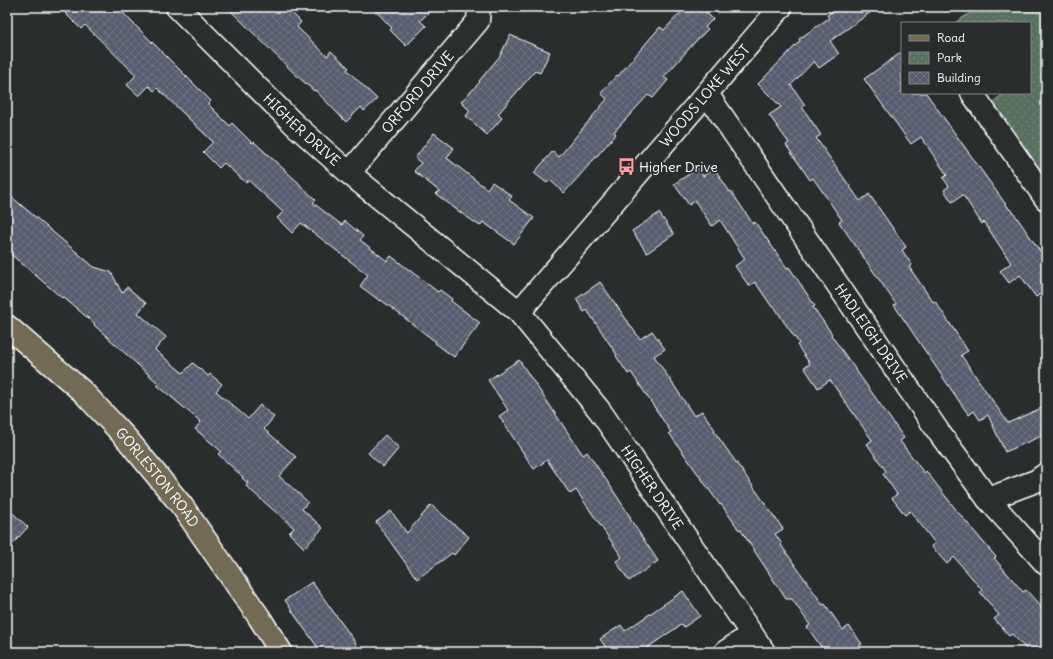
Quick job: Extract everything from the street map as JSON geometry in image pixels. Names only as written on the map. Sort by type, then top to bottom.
[{"type":"main road","name":"GORLESTON ROAD","points":[[7,326],[83,392],[127,439],[182,506],[259,617],[281,652]]},
{"type":"street","name":"HIGHER DRIVE","points":[[177,7],[294,124],[349,174],[519,312],[600,411],[764,652]]},
{"type":"street","name":"ORFORD DRIVE","points":[[349,174],[478,21],[479,7]]},
{"type":"street","name":"WOODS LOKE WEST","points":[[519,312],[781,7]]},
{"type":"street","name":"HADLEIGH DRIVE","points":[[707,94],[940,434],[988,499],[1046,564]]},
{"type":"street","points":[[973,94],[1046,198]]},
{"type":"street","points":[[988,499],[1036,481],[1046,474]]},
{"type":"street","points":[[725,652],[751,635]]},
{"type":"green space","points":[[979,7],[1046,7],[1046,183],[991,103],[1004,94],[1031,94],[1031,22],[956,22]]},
{"type":"building","points":[[59,7],[117,7],[211,101],[208,104],[230,126],[232,123],[252,143],[254,142],[300,184],[316,200],[313,203],[342,225],[345,221],[363,236],[360,240],[387,261],[391,256],[438,292],[440,290],[452,299],[451,301],[480,323],[454,357],[381,300],[380,301],[360,286],[368,275],[301,223],[292,233],[277,218],[283,212],[248,180],[246,183],[224,163],[219,168],[203,152],[213,142],[157,88],[154,91],[149,86],[139,96],[127,85],[136,75],[85,25],[81,29]]},
{"type":"building","points":[[227,7],[286,7],[301,22],[297,27],[327,56],[331,51],[349,68],[347,70],[377,99],[364,111],[361,107],[346,122],[315,90],[314,91],[295,74]]},
{"type":"building","points":[[372,7],[434,7],[420,21],[426,26],[406,46],[390,30],[392,28]]},
{"type":"building","points":[[686,7],[700,7],[713,19],[705,27],[708,29],[664,77],[668,80],[653,98],[648,95],[614,132],[616,134],[564,193],[550,180],[547,183],[534,173],[553,151],[559,157],[607,99],[601,93],[617,75],[618,76],[660,27],[664,30]]},
{"type":"building","points":[[839,7],[878,7],[830,41],[839,54],[819,68],[814,61],[791,85],[805,105],[802,107],[821,135],[816,138],[860,201],[869,194],[906,247],[902,250],[912,265],[909,267],[933,302],[935,301],[968,351],[961,355],[1008,423],[1046,406],[1046,434],[1005,452],[988,415],[980,420],[974,411],[969,415],[961,404],[894,305],[896,304],[839,222],[842,220],[813,178],[810,180],[786,145],[789,143],[769,115],[781,107],[758,84],[800,41],[799,39],[829,18],[827,15]]},
{"type":"building","points":[[510,35],[550,52],[540,73],[535,71],[498,114],[502,118],[487,135],[466,116],[470,111],[461,102],[480,82],[479,81],[500,56]]},
{"type":"building","points":[[901,53],[901,94],[927,94],[1010,210],[1011,209],[1046,260],[1046,290],[1036,297],[1020,275],[1009,283],[1000,271],[1011,263],[984,222],[982,224],[963,195],[952,202],[944,190],[949,186],[943,178],[947,175],[921,137],[911,144],[864,79]]},
{"type":"building","points":[[434,133],[454,148],[447,158],[487,189],[492,182],[512,196],[509,200],[534,218],[514,244],[483,222],[480,226],[457,210],[436,194],[439,191],[414,171],[421,163],[415,158]]},
{"type":"building","points":[[698,168],[703,176],[714,168],[753,224],[755,222],[787,268],[789,267],[815,306],[813,307],[832,334],[831,335],[904,438],[900,441],[924,473],[926,471],[957,511],[996,557],[994,558],[1023,592],[1026,590],[1046,612],[1046,652],[1029,652],[1012,634],[1009,636],[994,619],[999,615],[980,592],[982,590],[967,572],[954,557],[947,564],[931,546],[935,543],[910,511],[905,515],[892,498],[897,494],[883,474],[886,471],[867,444],[872,440],[830,380],[818,388],[804,367],[810,364],[797,345],[799,343],[774,306],[772,307],[755,282],[749,286],[735,266],[745,259],[720,220],[712,226],[695,201],[689,205],[674,184]]},
{"type":"building","points":[[7,193],[94,267],[111,272],[122,293],[127,287],[146,303],[138,313],[166,337],[155,350],[183,373],[193,363],[208,376],[210,374],[222,384],[216,391],[248,419],[260,405],[274,417],[264,429],[296,457],[279,476],[308,502],[302,509],[323,528],[304,548],[289,533],[294,528],[246,486],[248,483],[242,478],[243,477],[218,454],[221,451],[195,429],[201,422],[157,385],[159,384],[94,325],[95,324],[7,251]]},
{"type":"building","points":[[659,213],[674,234],[647,253],[632,231]]},
{"type":"building","points":[[600,282],[640,339],[652,331],[665,349],[654,356],[694,416],[702,411],[715,430],[714,431],[783,529],[775,534],[782,544],[781,545],[823,605],[825,604],[843,630],[849,626],[862,644],[851,652],[825,652],[807,627],[810,625],[792,599],[786,599],[740,529],[739,530],[721,504],[720,505],[669,433],[671,432],[631,372],[628,374],[587,310],[584,312],[576,299]]},
{"type":"building","points":[[519,360],[583,455],[587,452],[658,561],[629,581],[616,561],[622,557],[576,490],[570,494],[547,460],[534,469],[499,416],[508,410],[488,380]]},
{"type":"building","points":[[385,435],[399,448],[383,467],[368,453]]},
{"type":"building","points":[[431,505],[469,537],[454,555],[452,553],[417,579],[376,522],[391,511],[407,533]]},
{"type":"building","points":[[7,508],[28,527],[7,550]]},
{"type":"building","points":[[312,582],[361,652],[321,652],[296,617],[285,600]]},
{"type":"building","points":[[683,591],[700,616],[684,627],[682,624],[641,652],[609,652],[600,639],[621,625],[625,631]]},
{"type":"place","name":"Higher Drive","points":[[626,167]]}]
